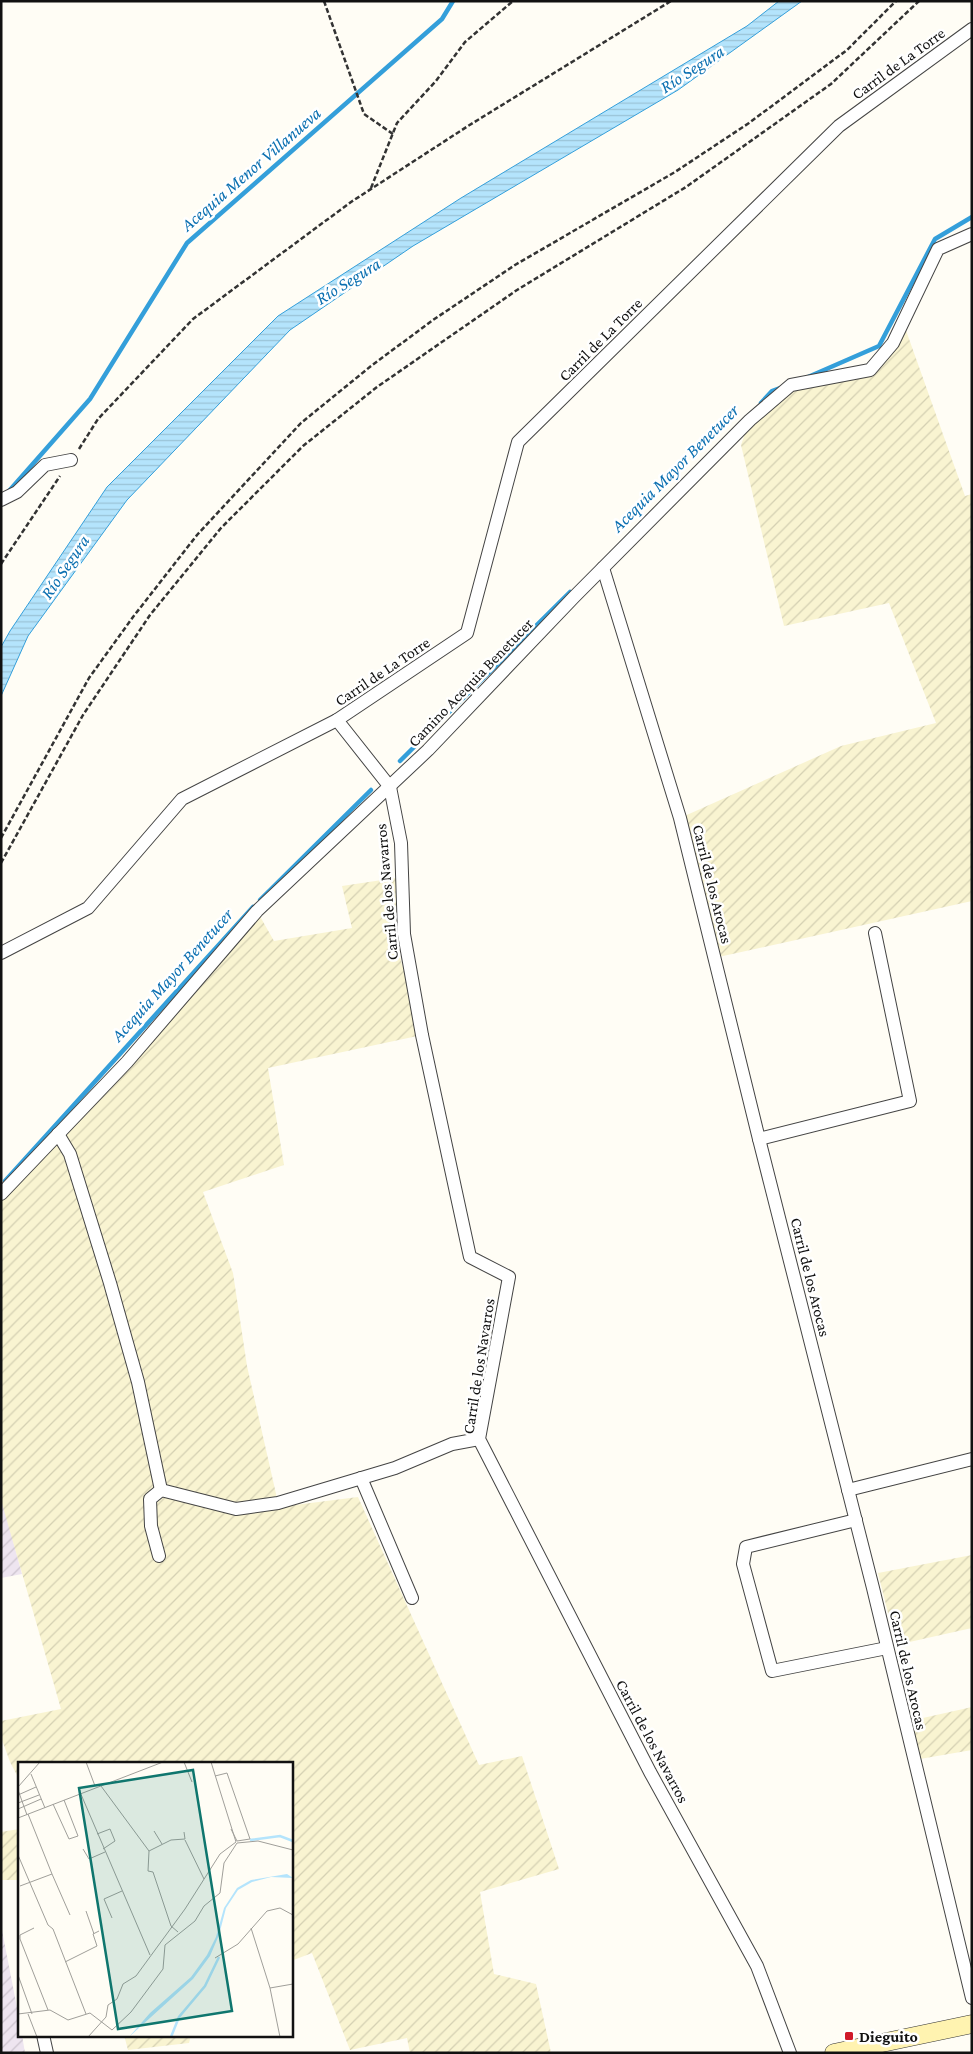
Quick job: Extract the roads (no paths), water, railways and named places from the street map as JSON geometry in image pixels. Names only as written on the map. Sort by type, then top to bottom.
[{"type":"main road","points":[[837,2053],[972,2024]]},
{"type":"street","name":"Carril de La Torre","points":[[1,953],[88,908],[182,799],[337,720],[467,633],[518,442],[840,126],[972,29]]},
{"type":"street","name":"Camino Acequia Benetucer","points":[[1,1194],[127,1062],[257,911],[428,750],[603,568],[750,420],[790,386],[870,370],[893,343],[938,248],[972,234]]},
{"type":"street","points":[[1,500],[17,492],[44,465],[71,460]]},
{"type":"street","name":"Carril de los Arocas","points":[[603,568],[680,818],[856,1520],[972,1998]]},
{"type":"street","name":"Carril de los Navarros","points":[[337,720],[390,786],[401,843],[404,934],[422,1035],[470,1257],[509,1277],[479,1439],[650,1772],[757,1966],[790,2053]]},
{"type":"street","points":[[759,1139],[910,1101],[875,933]]},
{"type":"street","points":[[58,1134],[70,1154],[110,1284],[138,1382],[161,1490]]},
{"type":"street","points":[[161,1490],[236,1509],[278,1503],[395,1468],[452,1444],[479,1439]]},
{"type":"street","points":[[848,1490],[972,1459]]},
{"type":"street","points":[[361,1478],[412,1598]]},
{"type":"street","points":[[159,1556],[151,1526],[150,1499],[161,1490]]},
{"type":"street","points":[[856,1520],[746,1547],[743,1564],[772,1671],[887,1648]]},
{"type":"street","points":[[43,2036],[47,2053]]},
{"type":"water","name":"Río Segura","points":[[779,1],[802,1],[678,90],[413,246],[290,330],[127,500],[28,636],[1,696],[1,647],[107,487],[278,316],[461,198],[747,26]]},
{"type":"waterway","name":"Acequia Menor Villanueva","points":[[9,491],[90,399],[187,243],[442,19],[453,1]]},
{"type":"waterway","name":"Acequia Mayor Benetucer","points":[[808,377],[879,346],[935,239],[972,217]]},
{"type":"waterway","name":"Acequia Mayor Benetucer","points":[[761,403],[772,391],[780,388]]},
{"type":"waterway","name":"Acequia Mayor Benetucer","points":[[400,761],[570,592]]},
{"type":"waterway","name":"Acequia Mayor Benetucer","points":[[260,900],[371,790]]},
{"type":"waterway","name":"Acequia Mayor Benetucer","points":[[5,1181],[253,907]]},
{"type":"place","name":"Dieguito","points":[[849,2036]]}]
